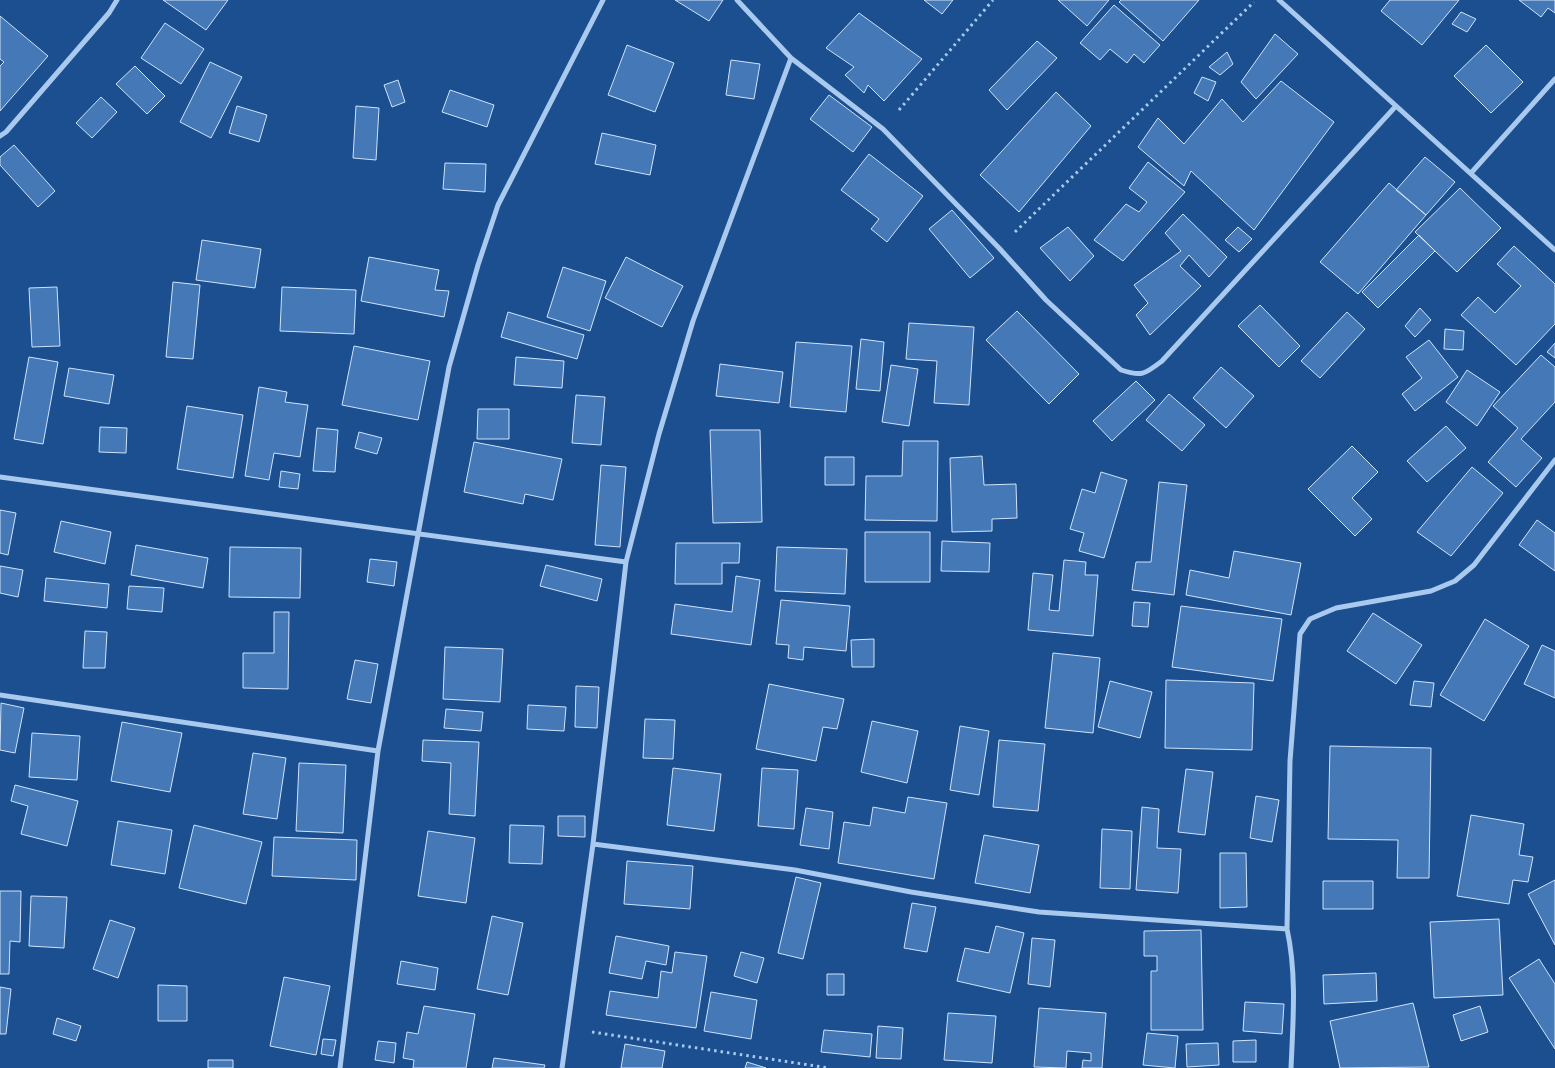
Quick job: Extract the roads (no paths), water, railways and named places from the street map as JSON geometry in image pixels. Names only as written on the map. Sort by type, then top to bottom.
[{"type":"street","points":[[0,136],[6,132],[109,13],[117,0]]},
{"type":"street","points":[[340,1068],[378,751],[449,367],[495,213],[603,0]]},
{"type":"street","points":[[738,0],[791,58],[883,130],[999,248],[1046,300],[1121,370],[1136,374],[1145,374],[1162,361],[1396,106]]},
{"type":"street","points":[[1279,0],[1555,250]]},
{"type":"street","points":[[562,1068],[593,844],[626,562],[659,434],[693,321],[791,58]]},
{"type":"street","points":[[1471,173],[1555,79]]},
{"type":"street","points":[[1291,1068],[1293,981],[1292,951],[1287,929],[1290,762],[1300,634],[1310,618],[1336,608],[1430,591],[1455,581],[1474,565],[1555,460]]},
{"type":"street","points":[[0,477],[626,562]]},
{"type":"street","points":[[0,695],[378,751]]},
{"type":"street","points":[[593,844],[795,870],[911,892],[1040,912],[1287,929]]}]
